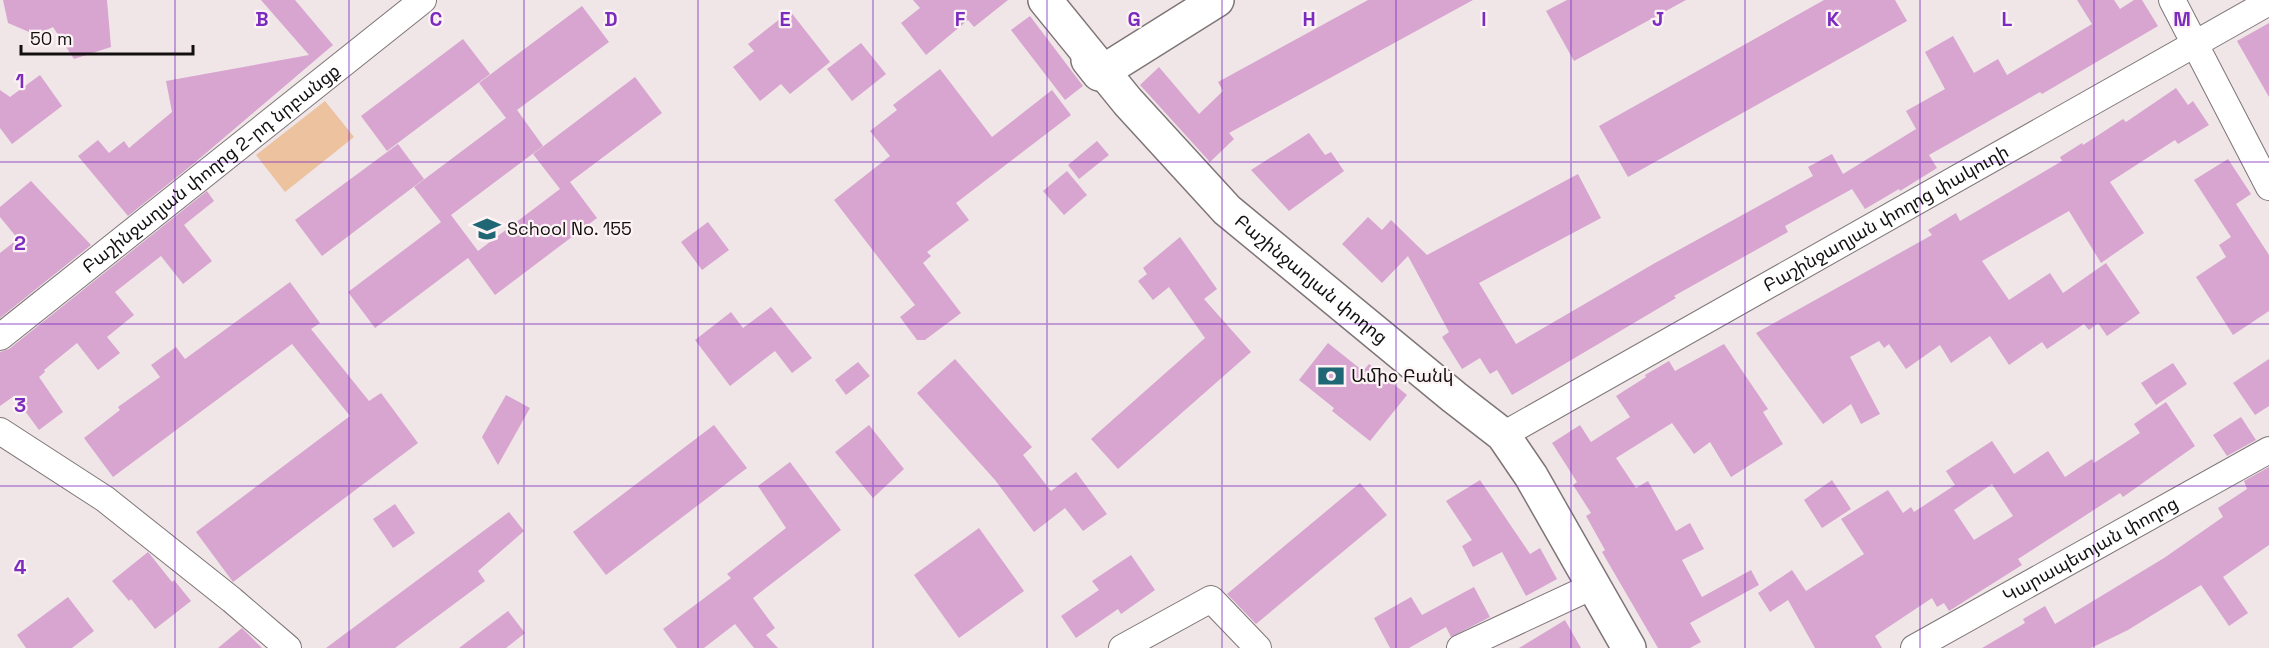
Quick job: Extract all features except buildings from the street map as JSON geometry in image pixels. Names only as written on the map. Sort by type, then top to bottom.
[{"type":"main road","name":"Բաշինջաղյան փողոց","points":[[1036,0],[1227,210],[1454,398],[1503,435],[1531,476],[1629,648]]},
{"type":"main road","name":"Բաշինջաղյան փողոց","points":[[1045,0],[1099,70]]},
{"type":"main road","points":[[1099,70],[1208,0]]},
{"type":"main road","points":[[1099,70],[1217,0]]},
{"type":"street","name":"Բաշինջաղյան փողոց 2-րդ նրբանցք","points":[[0,338],[423,0]]},
{"type":"street","points":[[2172,0],[2269,186]]},
{"type":"street","name":"Բաշինջաղյան փողոց փակուղի","points":[[1503,435],[2269,2]]},
{"type":"street","points":[[0,431],[105,499],[232,600],[288,648]]},
{"type":"street","name":"Կարապետյան փողոց","points":[[1914,648],[2269,450]]},
{"type":"street","points":[[1460,648],[1593,586]]},
{"type":"street","points":[[1122,648],[1211,599],[1258,648]]},
{"type":"shaded area","points":[[325,101],[354,137],[285,192],[256,155]]},
{"type":"place","name":"School No. 155","points":[[487,229]]},
{"type":"place","name":"Ամիօ Բանկ","points":[[1331,376]]}]
